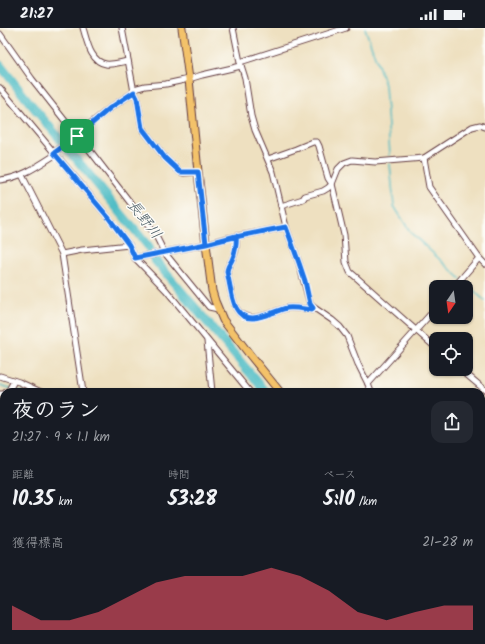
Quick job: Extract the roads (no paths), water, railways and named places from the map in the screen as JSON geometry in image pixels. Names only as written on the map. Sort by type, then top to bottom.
[{"type":"main road","points":[[182,28],[212,291],[223,320],[277,388]]},
{"type":"street","points":[[83,28],[92,54],[101,62],[107,64],[128,61]]},
{"type":"street","points":[[122,28],[142,128],[165,158],[180,172],[198,172]]},
{"type":"street","points":[[233,28],[245,78],[254,130],[262,144],[273,172],[286,227],[305,281],[310,304],[313,308],[332,320],[347,336],[370,388]]},
{"type":"street","points":[[0,180],[22,175],[54,153],[134,90],[145,86],[166,84],[189,79],[241,64],[346,28]]},
{"type":"street","points":[[0,34],[32,79],[76,136],[156,236],[164,252],[209,307],[218,309]]},
{"type":"street","points":[[0,88],[104,212],[138,257],[247,388]]},
{"type":"street","points":[[281,206],[303,199],[305,196],[328,188],[332,184],[338,169],[344,163],[352,160],[375,162],[424,158],[472,127],[480,125],[485,127]]},
{"type":"street","points":[[268,159],[313,142],[317,142],[328,178],[332,184],[344,235],[346,262],[350,272],[429,342]]},
{"type":"street","points":[[424,158],[429,187],[479,258],[485,264]]},
{"type":"street","points":[[22,175],[62,254],[82,388]]},
{"type":"street","points":[[138,257],[286,227]]},
{"type":"street","points":[[236,236],[235,251],[227,268],[227,272],[234,302],[238,311],[242,315],[252,318],[264,316],[288,308],[312,310],[313,308]]},
{"type":"street","points":[[62,254],[82,250],[129,245]]},
{"type":"street","points":[[460,280],[479,258]]},
{"type":"street","points":[[368,384],[429,316]]},
{"type":"street","points":[[207,341],[212,388]]},
{"type":"street","points":[[0,376],[31,388]]},
{"type":"street","points":[[468,376],[483,388]]},
{"type":"street","points":[[10,388],[14,381]]},
{"type":"waterway","points":[[365,28],[385,85],[390,155]]},
{"type":"waterway","name":"長野川","points":[[0,65],[148,246],[154,259],[263,388]]},
{"type":"waterway","points":[[390,164],[394,206],[411,233],[460,278]]},
{"type":"waterway","points":[[473,290],[485,301]]},
{"type":"waterway","points":[[0,385],[10,388]]}]
